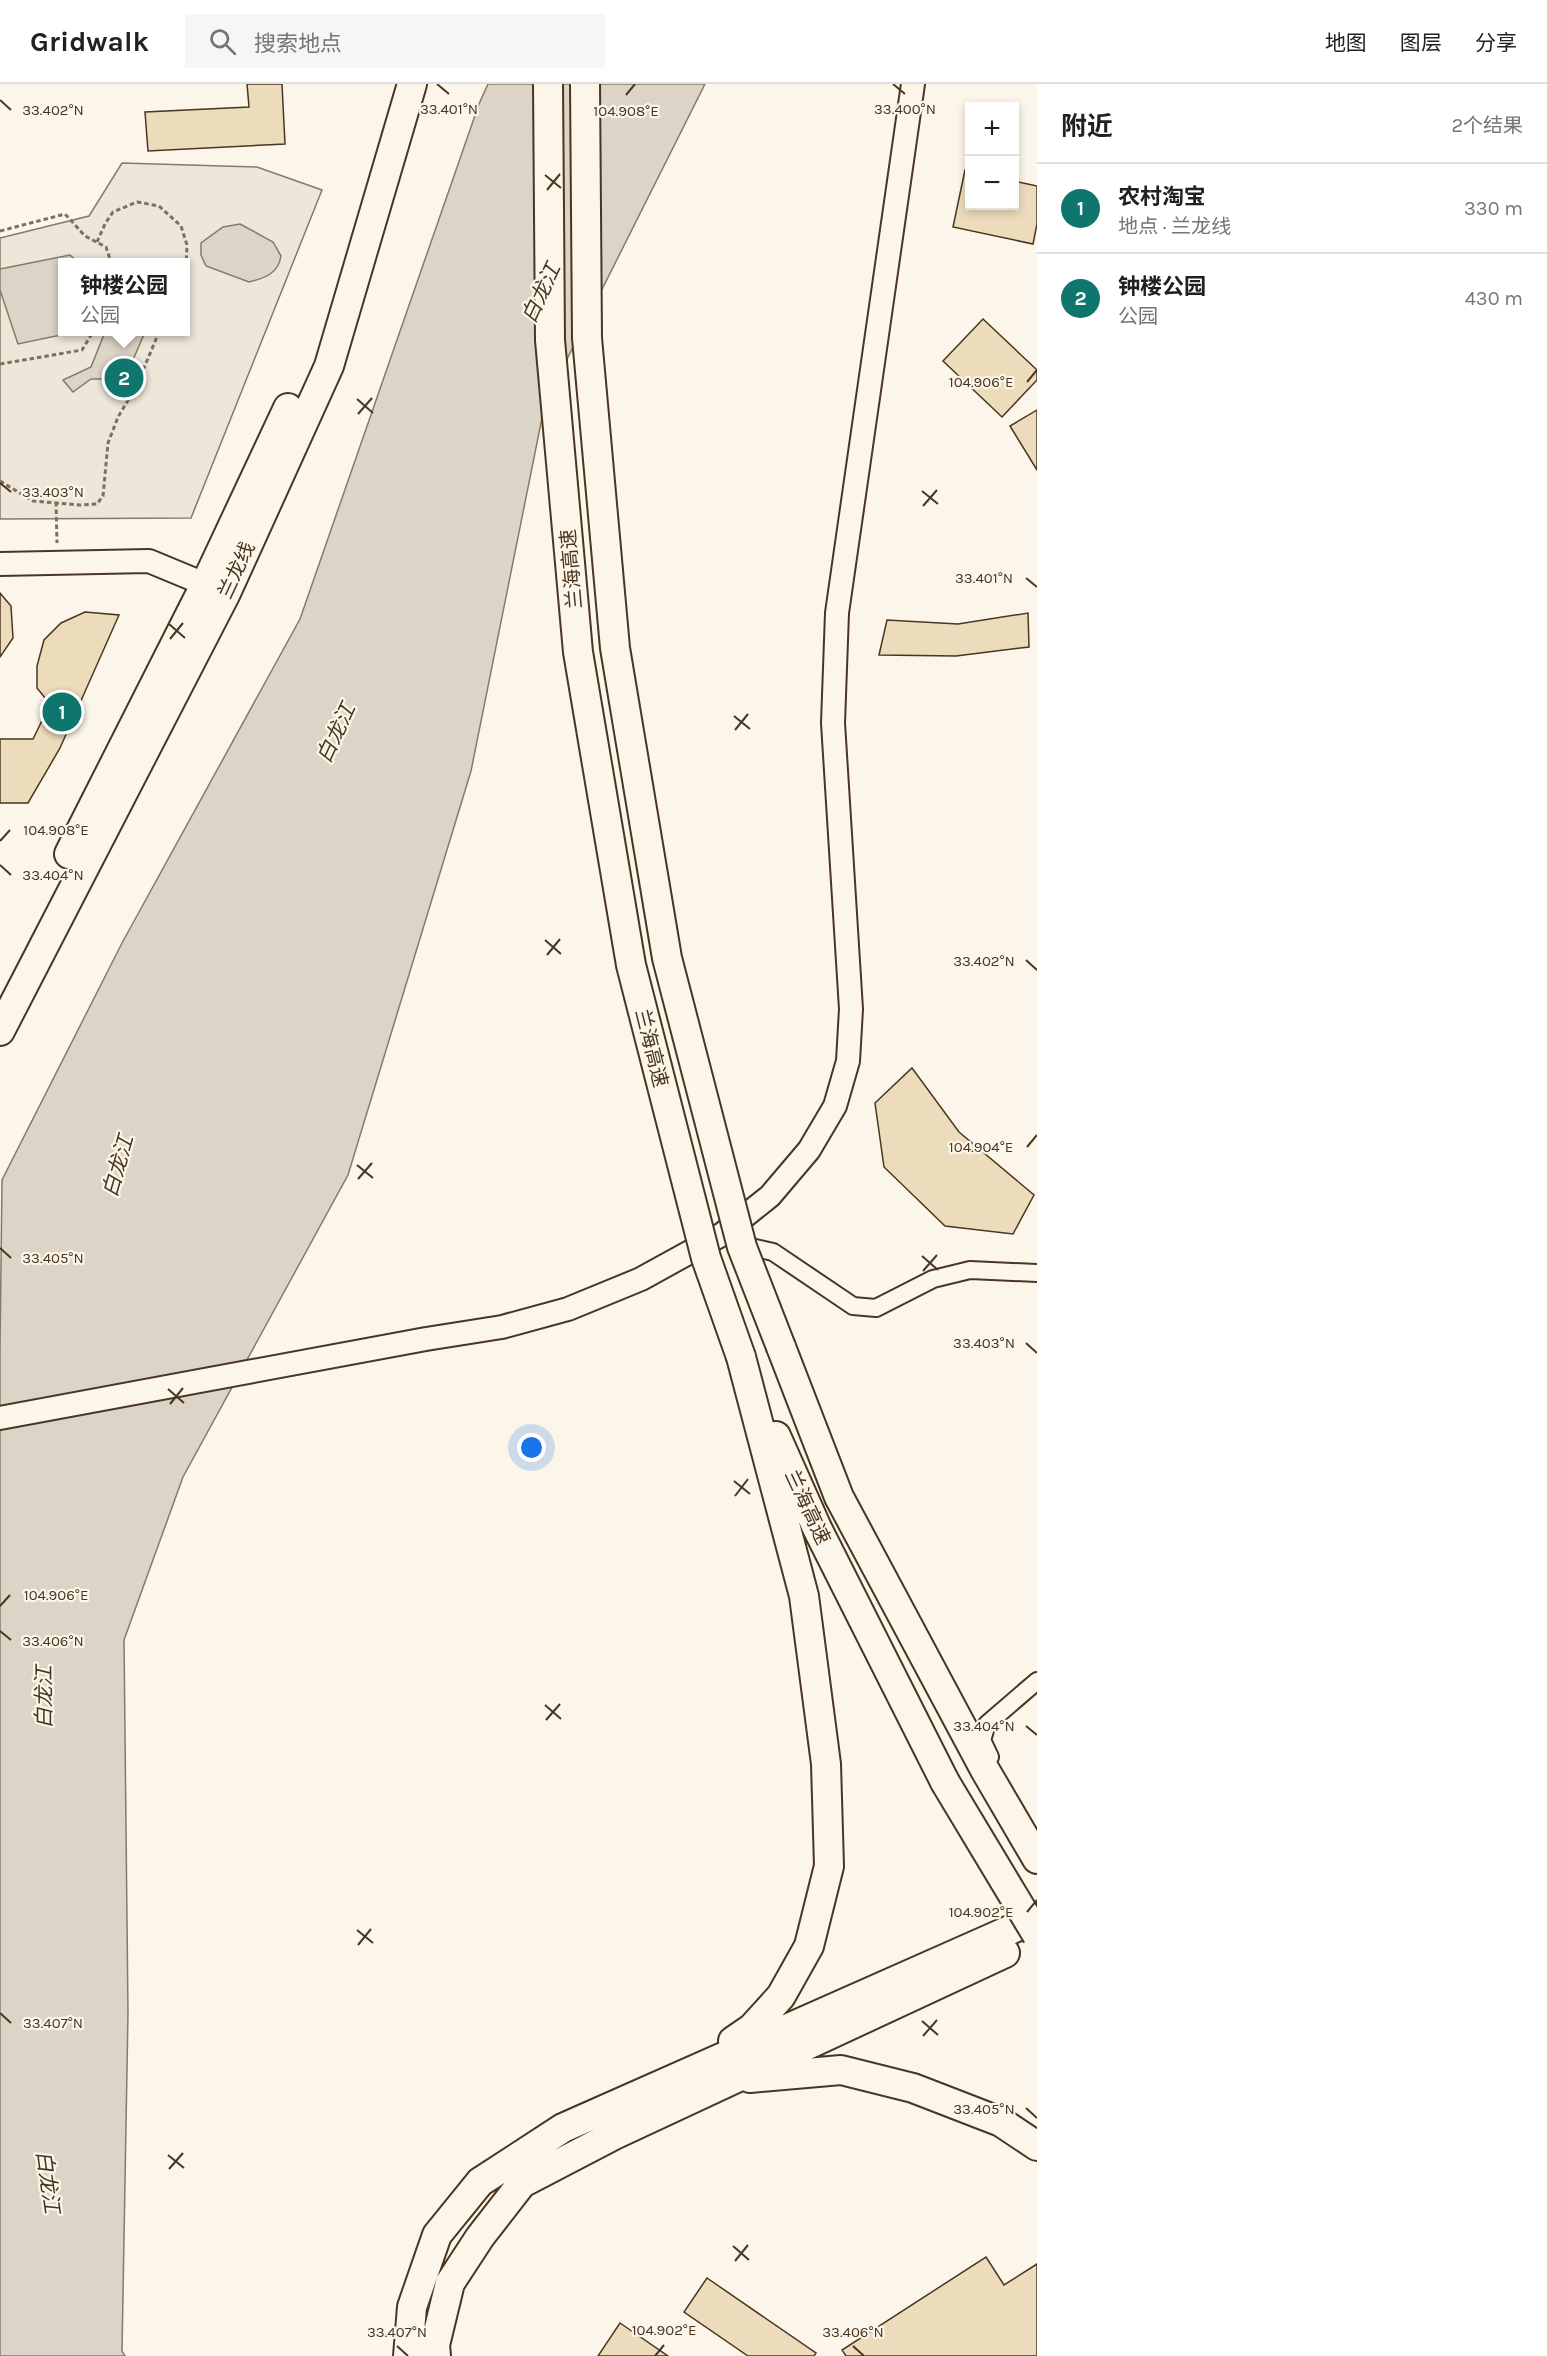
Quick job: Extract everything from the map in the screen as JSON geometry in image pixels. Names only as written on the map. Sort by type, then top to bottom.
[{"type":"highway","name":"兰龙线","points":[[0,1031],[215,589],[310,363],[392,84]]},
{"type":"highway","name":"兰龙线","points":[[0,991],[215,589],[329,366],[412,84]]},
{"type":"highway","name":"兰海高速","points":[[548,84],[550,340],[578,652],[631,965],[706,1258],[741,1357],[817,1528],[945,1782],[1037,1937]]},
{"type":"highway","name":"兰海高速","points":[[585,84],[587,338],[615,648],[667,958],[742,1247],[839,1497],[985,1770],[1037,1860]]},
{"type":"highway","points":[[684,2074],[752,2028],[781,1996],[809,1946],[829,1866],[826,1764],[804,1596],[741,1357]]},
{"type":"highway","points":[[408,2356],[412,2307],[437,2235],[480,2182],[563,2128],[1037,1918]]},
{"type":"highway","points":[[436,2356],[435,2345],[450,2283],[480,2237],[522,2184],[614,2135],[1037,1937]]},
{"type":"highway","points":[[730,2080],[841,2070],[914,2088],[957,2104],[1001,2122],[1037,2146]]},
{"type":"street","points":[[0,1418],[426,1338],[502,1327],[568,1309],[641,1279],[721,1235],[770,1196],[809,1150],[834,1106],[848,1061],[851,1009],[833,723],[837,614],[913,84]]},
{"type":"street","points":[[0,564],[149,561],[215,589]]},
{"type":"street","points":[[721,1235],[739,1244],[773,1252],[853,1306],[876,1308],[933,1279],[970,1270],[1037,1273]]},
{"type":"street","points":[[1011,1802],[982,1740],[987,1724],[1037,1681]]},
{"type":"path","points":[[97,243],[113,212],[137,202],[159,206],[181,226],[187,245],[186,258]]},
{"type":"path","points":[[0,231],[65,214],[85,236],[106,247],[110,258]]},
{"type":"path","points":[[0,364],[82,350],[91,336]]},
{"type":"path","points":[[0,481],[33,501],[97,504],[103,496],[108,443],[118,417],[136,387],[157,336]]},
{"type":"path","points":[[56,502],[58,563]]},
{"type":"shaded area","points":[[122,163],[257,167],[322,190],[191,518],[0,519],[0,238],[89,216]]},
{"type":"water","name":"白龙江","points":[[488,84],[705,84],[545,403],[471,771],[348,1175],[183,1477],[124,1640],[128,2013],[122,2351],[125,2356],[0,2356],[2,1180],[122,943],[300,619],[479,104]]},
{"type":"water","points":[[240,224],[273,242],[281,256],[274,271],[265,277],[249,282],[206,266],[201,255],[201,243],[223,227]]},
{"type":"water","points":[[70,255],[73,258],[58,258],[58,336],[18,344],[0,290],[0,269]]},
{"type":"water","points":[[103,336],[143,336],[132,362],[125,360],[105,379],[91,379],[73,392],[63,380],[91,367]]},
{"type":"building","points":[[247,84],[282,84],[285,144],[148,151],[145,112],[249,107]]},
{"type":"building","points":[[965,170],[965,210],[1019,210],[1019,182],[1037,186],[1037,224],[1033,244],[953,227]]},
{"type":"building","points":[[983,319],[1037,370],[1037,380],[1002,417],[943,361]]},
{"type":"building","points":[[1037,410],[1037,470],[1010,426]]},
{"type":"building","points":[[0,593],[11,606],[13,638],[0,657]]},
{"type":"building","points":[[85,612],[119,615],[60,748],[28,803],[0,803],[0,739],[33,739],[50,704],[37,688],[37,666],[44,640],[61,623]]},
{"type":"building","points":[[1028,613],[1029,647],[956,656],[879,655],[887,620],[958,624]]},
{"type":"building","points":[[912,1068],[959,1132],[1034,1195],[1013,1234],[945,1226],[884,1167],[875,1103]]},
{"type":"building","points":[[986,2257],[1004,2285],[1037,2264],[1037,2356],[846,2356],[842,2350]]},
{"type":"building","points":[[707,2278],[816,2353],[814,2356],[748,2356],[684,2312]]},
{"type":"building","points":[[620,2323],[668,2356],[598,2356]]},
{"type":"place","name":"钟楼公园","points":[[124,378]]},
{"type":"place","name":"农村淘宝","points":[[62,712]]}]
